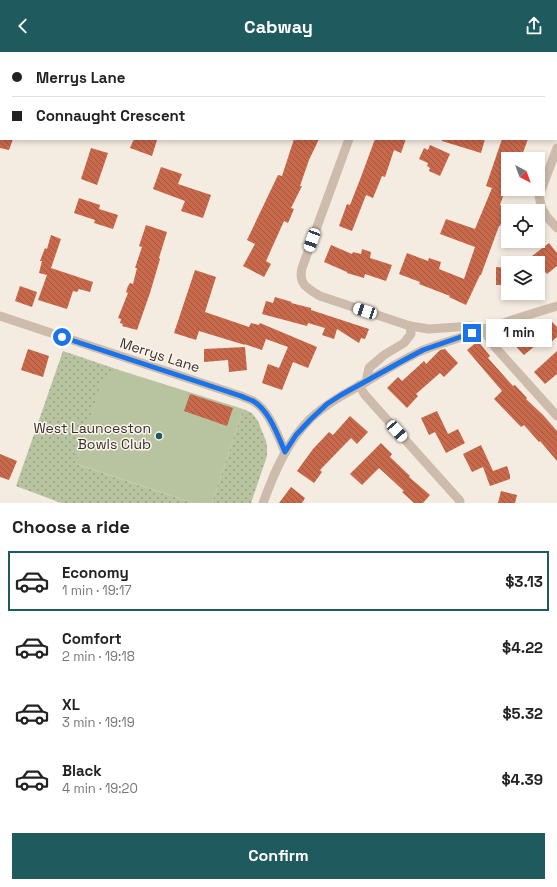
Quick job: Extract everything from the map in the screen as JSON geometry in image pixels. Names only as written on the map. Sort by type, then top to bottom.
[{"type":"street","points":[[349,140],[302,268],[300,275],[302,283],[320,296],[410,326],[429,329],[471,326],[484,329],[495,346],[557,416]]},
{"type":"street","points":[[557,148],[539,196],[542,208],[547,217],[557,228]]},
{"type":"street","points":[[263,503],[271,481],[285,452],[296,435],[327,404],[423,350],[557,306]]},
{"type":"street","name":"Merrys Lane","points":[[0,316],[254,401],[262,408],[268,417],[285,452]]},
{"type":"street","points":[[410,326],[411,334],[404,343],[384,355],[369,368],[362,384],[365,395],[460,502]]},
{"type":"green space","points":[[63,351],[119,370],[103,380],[76,464],[193,503],[61,503],[16,486]]},
{"type":"green space","name":"West Launceston Bowls Club","points":[[119,370],[243,409],[212,503],[193,503],[76,464],[103,379]]},
{"type":"green space","points":[[243,409],[252,413],[258,421],[266,441],[267,456],[251,503],[212,503]]},
{"type":"building","points":[[0,140],[13,140],[9,150],[0,148]]},
{"type":"building","points":[[134,140],[157,140],[152,156],[130,148]]},
{"type":"building","points":[[294,140],[319,140],[309,160],[300,186],[302,186],[291,208],[294,209],[288,223],[284,221],[266,261],[271,264],[264,277],[243,266],[255,244],[247,240],[278,175],[282,176]]},
{"type":"building","points":[[375,140],[406,140],[401,153],[394,150],[385,177],[382,176],[373,198],[366,195],[352,231],[339,226],[347,204],[350,205]]},
{"type":"building","points":[[442,140],[485,140],[481,153]]},
{"type":"building","points":[[502,140],[528,140],[523,152],[501,152],[501,196],[503,196],[500,205],[501,224],[481,275],[466,305],[449,297],[450,296],[419,284],[420,282],[399,274],[407,253],[428,261],[429,258],[441,262],[439,269],[464,279],[475,247],[440,234],[446,219],[475,229],[492,188],[486,186]]},
{"type":"building","points":[[430,145],[450,154],[440,176],[429,171],[430,168],[427,166],[428,163],[419,159],[424,148],[428,150]]},
{"type":"building","points":[[91,148],[108,153],[97,185],[81,179]]},
{"type":"building","points":[[161,167],[182,174],[178,184],[211,195],[203,218],[181,211],[185,201],[153,189]]},
{"type":"building","points":[[79,198],[100,205],[99,209],[118,215],[113,229],[94,223],[95,220],[74,213]]},
{"type":"building","points":[[146,225],[167,232],[150,293],[137,330],[122,326],[123,324],[120,323],[121,319],[118,318],[128,293],[126,292],[128,286],[130,283],[133,284],[137,268],[135,268],[142,247],[139,246]]},
{"type":"building","points":[[51,235],[61,239],[51,268],[93,282],[90,292],[79,289],[77,292],[73,291],[67,309],[38,300],[47,275],[39,273],[42,261],[40,261],[45,248],[47,249]]},
{"type":"building","points":[[549,243],[557,253],[557,266],[547,274],[545,272],[545,256],[532,256],[542,248],[545,248],[545,246]]},
{"type":"building","points":[[331,245],[352,254],[353,252],[361,254],[362,249],[371,252],[370,258],[392,265],[386,281],[365,274],[364,278],[347,273],[324,262]]},
{"type":"building","points":[[496,267],[501,267],[501,285],[496,285]]},
{"type":"building","points":[[195,270],[216,277],[205,312],[249,327],[251,323],[259,325],[260,323],[317,347],[308,368],[293,362],[282,390],[262,383],[268,364],[279,368],[288,347],[266,339],[262,350],[199,331],[196,340],[174,333]]},
{"type":"building","points":[[20,286],[37,292],[32,307],[15,301]]},
{"type":"building","points":[[275,297],[369,329],[365,339],[361,338],[359,343],[337,329],[334,339],[322,335],[325,328],[308,323],[307,326],[262,314],[266,301],[273,303]]},
{"type":"building","points":[[551,321],[557,327],[557,337],[546,346],[536,335]]},
{"type":"building","points":[[520,329],[535,346],[524,355],[509,339]]},
{"type":"building","points":[[478,341],[490,356],[488,358],[557,431],[557,461],[524,425],[521,427],[494,399],[502,391],[467,350]]},
{"type":"building","points":[[245,347],[247,370],[229,372],[228,360],[204,362],[204,349]]},
{"type":"building","points":[[28,349],[49,356],[43,377],[21,370]]},
{"type":"building","points":[[445,349],[458,363],[444,377],[440,373],[416,394],[418,396],[407,408],[387,388],[398,377],[402,381],[424,361],[426,364],[440,350]]},
{"type":"building","points":[[557,351],[557,374],[545,384],[534,372]]},
{"type":"building","points":[[190,394],[233,408],[227,426],[184,411]]},
{"type":"building","points":[[437,411],[448,434],[458,429],[465,443],[446,453],[435,432],[429,435],[421,418]]},
{"type":"building","points":[[350,416],[368,432],[357,444],[351,438],[320,470],[322,472],[314,483],[297,471],[313,449],[329,432],[333,435]]},
{"type":"building","points":[[381,443],[392,454],[390,457],[410,476],[409,477],[430,495],[423,503],[414,503],[402,492],[404,491],[379,468],[362,485],[350,474]]},
{"type":"building","points":[[481,445],[493,471],[507,466],[510,479],[490,486],[483,467],[472,472],[463,454]]},
{"type":"building","points":[[0,454],[17,461],[9,480],[0,477]]},
{"type":"building","points":[[291,487],[305,498],[302,503],[279,503]]},
{"type":"building","points":[[501,491],[517,495],[515,503],[498,503]]},
{"type":"place","name":"West Launceston Bowls Club","points":[[159,436]]},
{"type":"route","points":[[62,337],[254,401],[262,408],[268,417],[285,452],[296,435],[310,420],[327,404],[341,395],[423,350],[472,333]]}]
